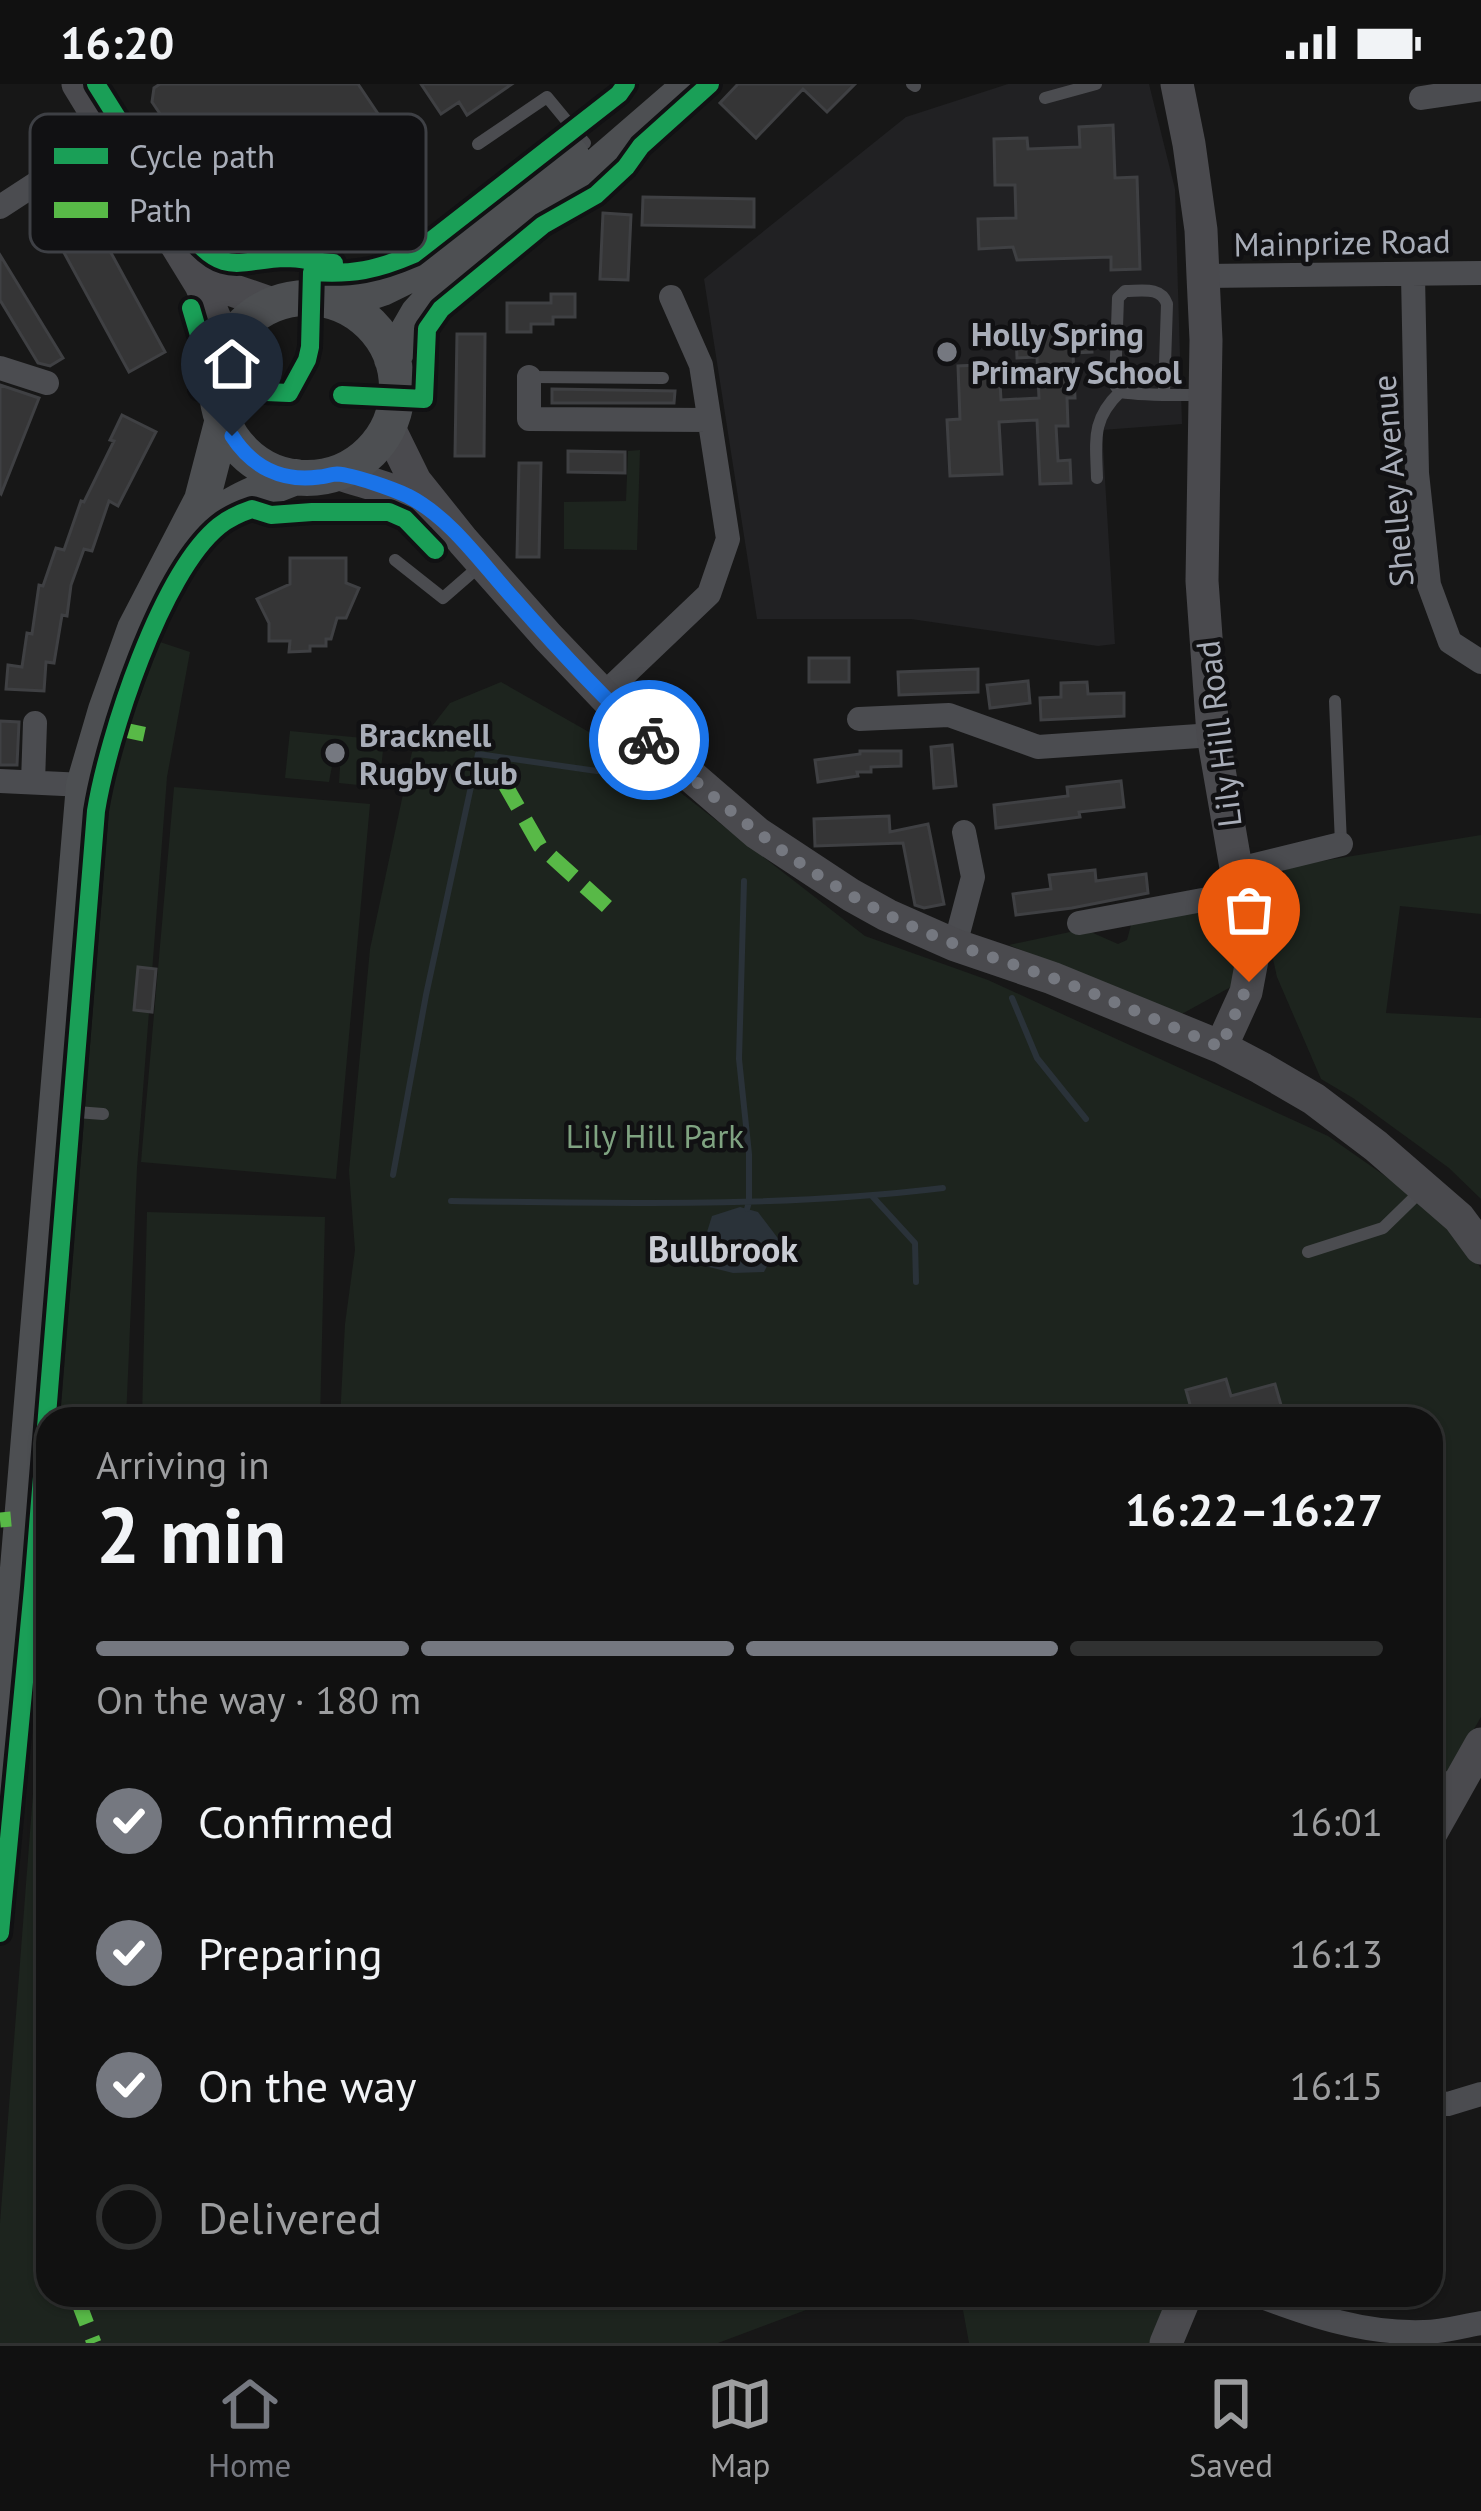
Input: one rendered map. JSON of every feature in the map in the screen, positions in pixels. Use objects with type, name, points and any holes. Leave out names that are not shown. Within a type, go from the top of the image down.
[{"type":"main road","points":[[338,303],[429,265],[655,84]]},
{"type":"main road","points":[[392,359],[418,314],[439,291],[692,84]]},
{"type":"main road","points":[[37,1407],[84,785],[135,629],[202,500],[223,419],[225,352],[251,317],[273,304],[302,297],[338,303],[370,323],[392,359],[395,405],[388,426],[363,458],[335,473],[317,478],[268,471],[249,458],[223,419]]},
{"type":"main road","points":[[176,553],[226,508],[296,477]]},
{"type":"main road","points":[[0,1782],[27,1562],[36,1422]]},
{"type":"street","points":[[78,84],[96,114]]},
{"type":"street","name":"Lily Hill Road","points":[[1177,84],[1201,230],[1202,581],[1213,735],[1252,960],[1246,992],[1221,1047]]},
{"type":"street","points":[[1421,98],[1481,89]]},
{"type":"street","points":[[0,207],[30,187]]},
{"type":"street","points":[[180,252],[209,302],[225,352]]},
{"type":"street","points":[[184,259],[220,286],[273,304]]},
{"type":"street","name":"Mainprize Road","points":[[1203,276],[1481,273]]},
{"type":"street","name":"Shelley Avenue","points":[[1413,275],[1417,473],[1429,585],[1450,642],[1481,662]]},
{"type":"street","points":[[602,695],[709,594],[728,539],[700,365],[671,297]]},
{"type":"street","points":[[0,368],[47,383]]},
{"type":"street","points":[[529,377],[529,419],[709,420]]},
{"type":"street","points":[[388,426],[415,481],[602,695],[757,832],[851,896],[955,945],[1052,978],[1221,1047],[1314,1099],[1459,1218],[1481,1248]]},
{"type":"street","points":[[335,473],[408,496],[455,531]]},
{"type":"street","points":[[859,718],[949,715],[1038,747],[1213,735]]},
{"type":"street","points":[[33,782],[35,723]]},
{"type":"street","points":[[0,781],[84,785]]},
{"type":"street","points":[[955,945],[973,877],[964,832]]},
{"type":"street","points":[[1079,923],[1238,881],[1341,844]]},
{"type":"street","points":[[1444,1777],[1481,1744]]},
{"type":"street","points":[[1443,2103],[1481,2094]]},
{"type":"street","points":[[1166,2343],[1181,2307]]},
{"type":"street","points":[[1288,2307],[1372,2331],[1430,2338],[1481,2323]]},
{"type":"lane","points":[[1045,98],[1096,84]]},
{"type":"lane","points":[[478,144],[547,97],[585,143]]},
{"type":"lane","points":[[1120,392],[1115,385],[1118,298],[1124,291],[1157,291],[1167,304],[1164,394]]},
{"type":"lane","points":[[529,377],[663,378]]},
{"type":"lane","points":[[1120,392],[1204,395]]},
{"type":"lane","points":[[1096,478],[1099,418],[1120,392]]},
{"type":"lane","points":[[395,560],[442,598],[483,564]]},
{"type":"lane","points":[[1335,701],[1341,844]]},
{"type":"lane","points":[[56,1110],[103,1114]]},
{"type":"lane","points":[[1308,1252],[1383,1228],[1424,1188]]},
{"type":"shaded area","name":"Holly Spring Primary School","points":[[1008,84],[1149,84],[1175,189],[1182,424],[1102,430],[1115,644],[1098,646],[911,619],[757,619],[704,279],[906,117]]},
{"type":"shaded area","points":[[740,1207],[758,1212],[780,1241],[764,1272],[733,1273],[705,1266],[703,1245],[712,1216]]},
{"type":"green space","points":[[640,450],[637,550],[564,549],[564,502],[626,501],[628,451]]},
{"type":"green space","points":[[160,642],[190,652],[167,777],[137,1168],[127,1407],[61,1407],[112,771]]},
{"type":"green space","name":"Lily Hill Park","points":[[501,682],[640,761],[865,936],[988,980],[1328,1136],[1458,1227],[1481,1269],[1481,1717],[1443,1782],[1443,1407],[341,1407],[355,1250],[349,1171],[370,949],[412,752],[450,703]]},
{"type":"green space","name":"Bracknell Rugby Club","points":[[290,731],[384,740],[381,770],[370,770],[368,786],[339,783],[340,767],[332,766],[329,782],[285,778]]},
{"type":"green space","points":[[174,787],[370,804],[336,1179],[141,1162]]},
{"type":"green space","points":[[1481,835],[1481,914],[1400,906],[1386,1013],[1481,1018],[1481,1199],[1449,1168],[1321,1079],[1277,977],[1262,910],[1277,903],[1285,867]]},
{"type":"green space","points":[[1220,906],[1242,946],[1247,978],[1180,1015],[1009,945],[1084,929],[1118,944],[1127,940],[1131,925]]},
{"type":"green space","points":[[147,1212],[325,1217],[320,1407],[142,1407]]},
{"type":"green space","points":[[36,1754],[36,2307],[814,2307],[718,2343],[0,2343],[0,2223]]},
{"type":"green space","points":[[962,2307],[1168,2307],[1152,2343],[969,2343]]},
{"type":"building","points":[[160,84],[358,84],[378,114],[160,114],[152,102],[154,88]]},
{"type":"building","points":[[421,84],[512,84],[467,115],[459,102],[441,114]]},
{"type":"building","points":[[738,84],[855,84],[827,112],[803,89],[756,138],[720,103]]},
{"type":"building","points":[[1113,125],[1115,178],[1137,177],[1140,269],[1111,270],[1111,257],[1017,260],[1013,247],[979,249],[978,219],[1016,218],[1015,185],[995,185],[994,139],[1027,138],[1028,149],[1080,147],[1079,127]]},
{"type":"building","points":[[643,197],[754,199],[754,227],[642,225]]},
{"type":"building","points":[[603,213],[631,215],[628,280],[600,279]]},
{"type":"building","points":[[64,252],[111,252],[165,352],[129,372]]},
{"type":"building","points":[[0,255],[63,358],[50,366],[38,363],[0,300]]},
{"type":"building","points":[[551,294],[575,294],[575,317],[531,324],[531,332],[507,332],[507,303],[551,303]]},
{"type":"building","points":[[1091,327],[1092,352],[1073,353],[1075,398],[1067,398],[1068,426],[1056,426],[1058,461],[1070,460],[1071,483],[1040,484],[1037,420],[999,422],[1002,474],[950,476],[947,420],[960,419],[958,366],[999,364],[1001,400],[1039,398],[1037,357],[1017,358],[1016,331]]},
{"type":"building","points":[[457,334],[485,334],[484,456],[455,456]]},
{"type":"building","points":[[0,385],[39,398],[1,494],[0,493]]},
{"type":"building","points":[[552,389],[675,391],[674,403],[552,403]]},
{"type":"building","points":[[122,415],[156,432],[118,506],[109,501],[92,551],[84,549],[71,585],[67,616],[62,615],[54,663],[46,662],[44,691],[6,689],[8,665],[22,667],[39,585],[43,586],[56,548],[64,550],[81,501],[114,441],[110,440]]},
{"type":"building","points":[[568,451],[625,452],[625,473],[568,472]]},
{"type":"building","points":[[519,463],[541,463],[539,557],[517,557]]},
{"type":"building","points":[[290,558],[346,558],[346,583],[359,588],[346,618],[337,618],[326,646],[310,646],[310,651],[289,652],[290,641],[269,641],[269,623],[257,599],[290,584]]},
{"type":"building","points":[[809,658],[849,658],[849,682],[809,682]]},
{"type":"building","points":[[978,669],[978,692],[899,695],[898,672]]},
{"type":"building","points":[[1028,681],[1030,703],[990,708],[987,685]]},
{"type":"building","points":[[1087,682],[1088,694],[1124,693],[1124,716],[1041,720],[1040,698],[1061,697],[1061,683]]},
{"type":"building","points":[[0,721],[19,722],[17,765],[0,765]]},
{"type":"building","points":[[952,745],[956,786],[934,788],[931,747]]},
{"type":"building","points":[[860,751],[901,751],[901,766],[871,767],[871,772],[857,772],[858,776],[818,782],[815,760]]},
{"type":"building","points":[[1121,781],[1124,807],[996,828],[994,805],[1068,796],[1067,787]]},
{"type":"building","points":[[889,816],[890,832],[928,824],[944,904],[915,905],[903,843],[815,846],[814,819]]},
{"type":"building","points":[[1095,870],[1096,881],[1146,874],[1148,893],[1016,915],[1013,894],[1051,889],[1049,875]]},
{"type":"building","points":[[138,967],[156,969],[152,1012],[134,1010]]},
{"type":"building","points":[[1226,1379],[1231,1396],[1275,1384],[1282,1407],[1191,1407],[1186,1390]]},
{"type":"waterway","points":[[393,1175],[478,754],[597,771]]},
{"type":"waterway","points":[[744,881],[739,1059],[749,1154],[747,1209]]},
{"type":"waterway","points":[[1012,998],[1037,1058],[1086,1119]]},
{"type":"waterway","points":[[451,1201],[758,1201],[943,1188]]},
{"type":"waterway","points":[[872,1196],[915,1243],[916,1282]]},
{"type":"marked path","points":[[115,728],[148,735]]},
{"type":"marked path","points":[[503,781],[540,846],[613,912]]},
{"type":"marked path","points":[[0,1520],[11,1519]]},
{"type":"marked path","points":[[80,2307],[94,2343]]},
{"type":"cycle path","points":[[96,84],[115,114]]},
{"type":"cycle path","points":[[426,245],[626,84]]},
{"type":"cycle path","points":[[342,395],[424,399],[427,329],[441,309],[543,225],[596,195],[641,146],[710,84]]},
{"type":"cycle path","points":[[208,252],[234,263],[286,258],[334,263]]},
{"type":"cycle path","points":[[289,393],[310,347],[312,272],[364,270],[417,252]]},
{"type":"cycle path","points":[[191,308],[201,342],[200,389],[289,393]]},
{"type":"cycle path","points":[[48,1407],[96,811],[125,701],[158,617],[198,549],[219,526],[252,509],[271,515],[389,512],[405,519],[435,550]]},
{"type":"cycle path","points":[[0,1933],[36,1551]]},
{"type":"way so far","points":[[649,740],[709,794],[789,855],[851,896],[955,945],[1052,978],[1221,1047],[1249,982]]},
{"type":"place","name":"Holly Spring Primary School","points":[[947,352]]},
{"type":"place","name":"Bracknell Rugby Club","points":[[335,753]]},
{"type":"district","name":"Bullbrook","points":[[723,1248]]},
{"type":"route","points":[[232,436],[249,458],[268,471],[317,478],[335,473],[388,488],[424,506],[455,531],[548,637],[649,740]]}]
